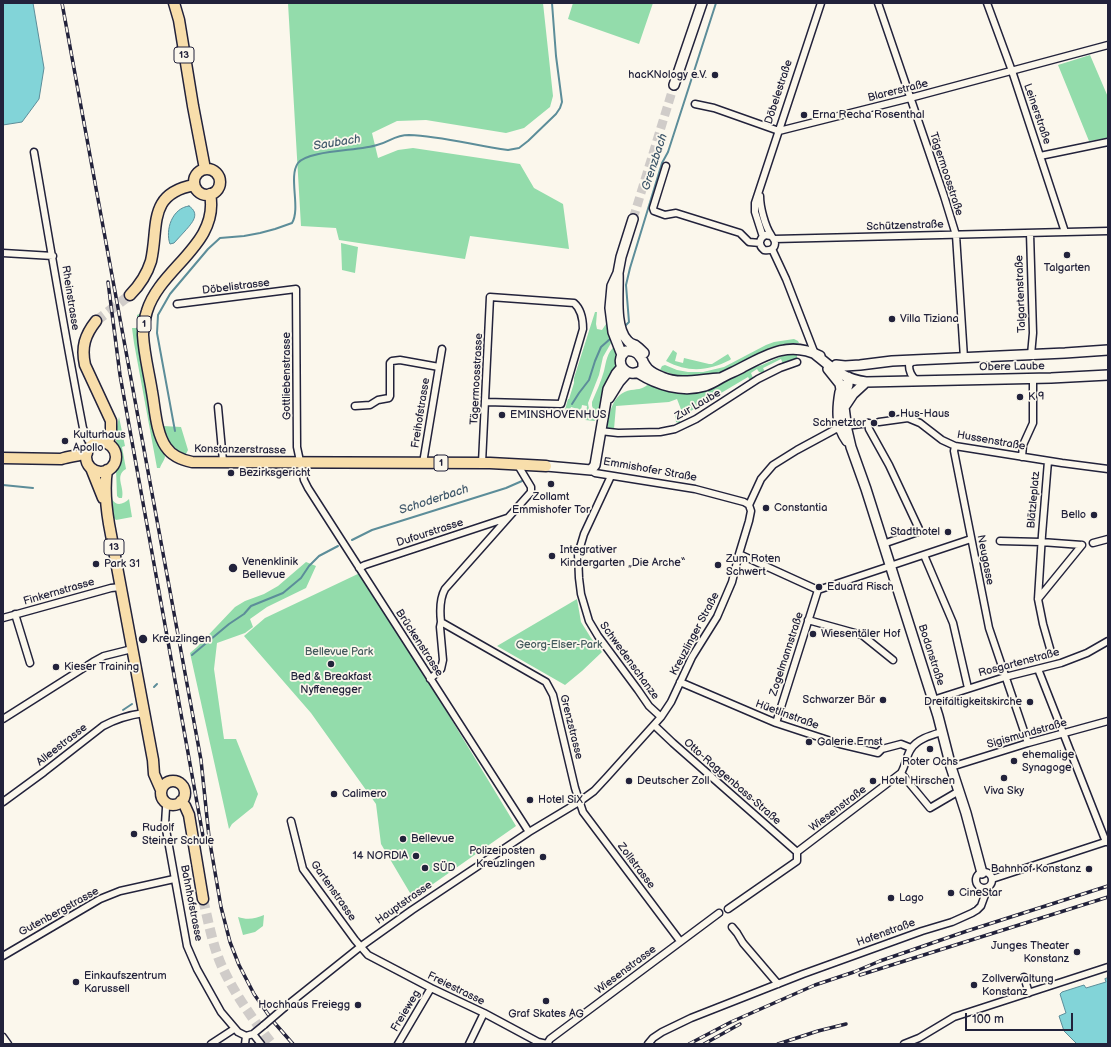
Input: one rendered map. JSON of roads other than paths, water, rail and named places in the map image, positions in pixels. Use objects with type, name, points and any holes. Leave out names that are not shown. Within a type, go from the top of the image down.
[{"type":"main road","name":"13","points":[[174,3],[205,169]]},
{"type":"main road","points":[[674,85],[702,3]]},
{"type":"main road","points":[[205,169],[209,169],[216,173],[220,181],[217,190],[214,193],[202,194],[194,185],[194,181],[198,173],[205,169]]},
{"type":"main road","points":[[130,295],[144,278],[148,268],[152,251],[155,221],[163,203],[176,191],[194,185]]},
{"type":"main road","name":"Konstanzerstrasse","points":[[210,194],[210,214],[206,229],[197,243],[154,294],[146,311],[143,333],[145,354],[158,424],[166,446],[173,454],[187,461],[482,462],[546,466]]},
{"type":"main road","points":[[622,355],[613,332],[610,308],[612,286],[618,273],[633,219]]},
{"type":"main road","points":[[618,273],[618,306],[622,333],[639,355],[645,358],[648,369],[662,378],[681,382],[722,378]]},
{"type":"main road","points":[[96,322],[89,330],[83,348],[83,356],[85,365],[110,421],[111,430],[108,443]]},
{"type":"main road","points":[[592,470],[595,465],[609,385],[616,374],[625,370],[638,373],[662,385],[676,388],[704,387],[753,362],[781,350],[794,348],[802,349],[836,365],[848,377],[848,385],[844,397],[843,427]]},
{"type":"main road","points":[[625,370],[620,362],[622,355],[626,351],[636,350]]},
{"type":"main road","name":"Obere Laube","points":[[860,365],[878,362],[1108,350]]},
{"type":"main road","points":[[815,354],[838,373],[848,377]]},
{"type":"main road","points":[[815,354],[840,384],[840,390]]},
{"type":"main road","points":[[638,373],[643,369],[645,358]]},
{"type":"main road","points":[[836,365],[860,365]]},
{"type":"main road","name":"Bodanstraße","points":[[860,365],[848,377],[840,390],[837,413],[866,490],[933,700],[982,873]]},
{"type":"main road","name":"Obere Laube","points":[[848,377],[866,382],[1108,375]]},
{"type":"main road","points":[[844,407],[853,394],[866,382]]},
{"type":"main road","points":[[3,458],[61,459],[81,455],[99,442],[108,443],[114,449],[116,457],[114,466],[101,472],[90,466],[67,462],[61,459]]},
{"type":"main road","points":[[90,449],[87,459],[90,466]]},
{"type":"main road","name":"13","points":[[90,466],[107,508]]},
{"type":"main road","name":"Emmishofer Straße","points":[[546,466],[592,470]]},
{"type":"main road","name":"13","points":[[107,470],[107,508],[132,649],[141,713],[154,774],[161,790]]},
{"type":"main road","points":[[152,760],[160,771],[167,777],[183,786],[185,794],[181,801],[175,804],[167,803],[162,798],[161,790],[165,784],[172,781]]},
{"type":"main road","points":[[181,801],[185,806],[188,815],[203,899]]},
{"type":"street","name":"Döbelestraße","points":[[763,237],[755,212],[756,203],[820,3]]},
{"type":"street","name":"Tägermoosstraße","points":[[878,3],[956,235],[964,358]]},
{"type":"street","name":"Leinerstraße","points":[[986,3],[1012,71],[1066,232]]},
{"type":"street","name":"Blarerstraße","points":[[779,131],[910,98],[1108,45]]},
{"type":"street","points":[[695,104],[714,108],[779,131]]},
{"type":"street","points":[[1040,156],[1108,142]]},
{"type":"street","name":"Rheinstrasse","points":[[34,152],[53,256],[67,345],[83,428],[90,449]]},
{"type":"street","points":[[666,166],[653,208],[654,211],[665,215],[676,213],[740,233],[750,242],[760,243]]},
{"type":"street","name":"Döbelestraße","points":[[761,188],[760,203],[763,216],[773,237]]},
{"type":"street","name":"Schützenstraße","points":[[773,237],[956,235],[1108,231]]},
{"type":"street","name":"Talgartenstraße","points":[[1030,233],[1033,333],[1031,355]]},
{"type":"street","points":[[760,243],[763,237],[768,235],[773,237],[775,244],[772,249]]},
{"type":"street","points":[[760,243],[764,250],[772,249]]},
{"type":"street","points":[[772,249],[786,279],[815,354]]},
{"type":"street","points":[[3,253],[53,256]]},
{"type":"street","name":"Döbelistrasse","points":[[178,304],[296,289]]},
{"type":"street","name":"Gottliebenstrasse","points":[[296,289],[297,447],[300,462]]},
{"type":"street","name":"Tägermoosstrasse","points":[[482,462],[490,297],[574,303],[579,309],[583,322],[583,329],[561,404],[486,402]]},
{"type":"street","name":"Freihofstrasse","points":[[423,463],[442,349]]},
{"type":"street","name":"Freihofstrasse","points":[[354,406],[370,405],[378,400],[389,398],[390,363],[392,361],[400,360],[439,367]]},
{"type":"street","points":[[916,380],[909,372],[909,365],[912,362],[919,360]]},
{"type":"street","name":"Zur Laube","points":[[600,431],[618,433],[660,432],[675,430],[696,419],[758,379],[780,368],[797,362]]},
{"type":"street","points":[[1022,457],[1023,445],[1033,423],[1033,378]]},
{"type":"street","points":[[218,407],[223,461]]},
{"type":"street","name":"Hussenstraße","points":[[879,422],[908,418],[920,423],[942,440],[955,446],[1108,469]]},
{"type":"street","points":[[843,427],[868,423],[869,429],[889,465],[919,529],[918,532],[883,544]]},
{"type":"street","name":"Kreuzlinger Straße","points":[[607,777],[661,717],[671,702],[692,657],[718,617],[732,582],[751,511],[749,505],[761,479],[773,465],[782,458],[828,433],[843,427]]},
{"type":"street","name":"Neugasse","points":[[955,446],[954,451],[988,628],[1028,743]]},
{"type":"street","name":"Blätzleplatz","points":[[1048,461],[1038,599],[1051,652]]},
{"type":"street","name":"Brückenstrasse","points":[[300,462],[304,480],[308,488],[529,832]]},
{"type":"street","points":[[430,679],[441,669],[443,660],[440,617],[442,596],[445,589],[532,490],[518,464]]},
{"type":"street","name":"Emmishofer Straße","points":[[592,470],[595,473],[611,476],[695,489],[744,502],[749,505]]},
{"type":"street","name":"Schwedenschanze","points":[[611,476],[584,534],[578,554],[578,578],[581,594],[589,621],[598,636],[649,706],[661,717]]},
{"type":"street","name":"Dufourstrasse","points":[[359,568],[365,564],[507,518]]},
{"type":"street","points":[[739,554],[818,590],[971,539]]},
{"type":"street","points":[[1093,543],[1108,539]]},
{"type":"street","points":[[1000,541],[1082,545],[1038,599]]},
{"type":"street","points":[[924,555],[953,623],[968,688]]},
{"type":"street","name":"Finkernstrasse","points":[[3,618],[111,588],[121,587]]},
{"type":"street","name":"Zogelmannstraße","points":[[776,723],[818,590]]},
{"type":"street","points":[[15,614],[30,663]]},
{"type":"street","points":[[808,620],[862,635],[893,660]]},
{"type":"street","name":"Grenzstrasse","points":[[441,622],[546,682],[553,695],[579,802]]},
{"type":"street","name":"Rosgartenstraße","points":[[933,700],[968,688],[1038,669],[1087,653],[1108,641]]},
{"type":"street","points":[[3,719],[104,656],[132,649]]},
{"type":"street","points":[[992,879],[1107,842],[1038,669]]},
{"type":"street","name":"Hüetlinstraße","points":[[680,682],[776,723],[840,744],[878,753],[882,749],[901,744],[911,748]]},
{"type":"street","name":"Alleestrasse","points":[[3,802],[103,726],[125,716],[141,713]]},
{"type":"street","name":"Sigismundstraße","points":[[951,767],[1028,743],[1108,721]]},
{"type":"street","name":"Otto-Raggenbass-Straße","points":[[654,725],[797,852]]},
{"type":"street","points":[[942,732],[920,741],[911,748],[905,767],[901,773],[930,808],[959,792]]},
{"type":"street","name":"Wiesenstraße","points":[[728,909],[796,860],[797,852],[901,773]]},
{"type":"street","name":"Hauptstrasse","points":[[246,1036],[253,1034],[360,946],[422,902],[529,832],[579,802],[594,791],[607,777]]},
{"type":"street","name":"Zollstrasse","points":[[579,802],[583,812],[680,941]]},
{"type":"street","name":"Bahnhofstrasse","points":[[167,803],[165,824],[187,946],[196,969],[221,1012],[234,1029],[246,1036]]},
{"type":"street","name":"Gartenstrasse","points":[[291,820],[303,869],[360,946]]},
{"type":"street","points":[[982,873],[987,873],[992,879],[992,884],[986,888],[978,886],[976,881],[978,876],[982,873]]},
{"type":"street","name":"Gutenbergstrasse","points":[[3,956],[100,899],[120,891],[174,879]]},
{"type":"street","name":"Hafenstraße","points":[[648,1044],[662,1032],[691,1018],[810,971],[922,931],[952,922],[972,913],[981,906],[986,888]]},
{"type":"street","name":"Wiesenstrasse","points":[[547,1044],[550,1039],[719,913]]},
{"type":"street","points":[[732,927],[743,943],[778,984]]},
{"type":"street","name":"Freiestrasse","points":[[360,946],[368,955],[431,988],[484,1013],[538,1042],[547,1044]]},
{"type":"street","points":[[904,1044],[919,1038],[954,1017],[1108,967]]},
{"type":"street","points":[[1024,977],[1029,993]]},
{"type":"street","name":"Freieweg","points":[[398,1044],[431,988]]},
{"type":"street","points":[[469,1044],[484,1013]]},
{"type":"street","points":[[212,1044],[234,1029]]},
{"type":"street","points":[[253,1034],[261,1044]]},
{"type":"street","points":[[245,1044],[246,1036]]},
{"type":"street","points":[[3,1037],[8,1044]]},
{"type":"water","points":[[3,3],[33,3],[44,68],[39,99],[22,122],[3,125]]},
{"type":"water","points":[[189,206],[193,209],[195,215],[194,218],[190,225],[175,242],[170,244],[168,232],[171,220],[178,211]]},
{"type":"water","points":[[1108,978],[1108,1044],[1077,1044],[1064,1031],[1059,1016],[1066,1013],[1060,994],[1084,985],[1086,988],[1106,982],[1105,979]]},
{"type":"waterway","name":"Saubach","points":[[175,431],[157,333],[158,315],[170,294],[208,249],[220,238],[260,233],[292,223],[295,209],[295,169],[298,163],[312,156],[323,153],[369,147],[404,135],[434,137],[508,150],[519,148],[556,114],[562,102],[556,56],[552,3]]},
{"type":"waterway","name":"Grenzbach","points":[[624,327],[629,322],[626,285],[630,268],[662,163],[668,152],[716,3]]},
{"type":"waterway","name":"Grenzbach","points":[[572,404],[589,380],[601,347],[610,339]]},
{"type":"waterway","name":"Schoderbach","points":[[352,540],[372,530],[506,488],[522,481]]},
{"type":"waterway","name":"Saubach","points":[[3,485],[33,488]]},
{"type":"waterway","name":"Schoderbach","points":[[192,655],[229,624],[244,614],[251,606],[283,593],[301,578],[309,566],[319,556],[338,546]]},
{"type":"waterway","name":"Schoderbach","points":[[154,687],[157,684]]},
{"type":"waterway","name":"Schoderbach","points":[[123,710],[132,704]]},
{"type":"tunnel","points":[[633,219],[674,85]]},
{"type":"tunnel","points":[[96,321],[130,295]]},
{"type":"tunnel","points":[[1051,652],[1055,661]]},
{"type":"tunnel","points":[[203,899],[210,931],[225,973],[243,1004],[272,1044]]},
{"type":"railway","points":[[62,3],[201,760],[209,837],[221,907],[230,942],[239,965],[254,994],[272,1020],[293,1044]]},
{"type":"railway","points":[[108,282],[120,375],[203,836]]},
{"type":"railway","points":[[689,1044],[731,1022],[815,985],[967,931],[1108,886]]},
{"type":"railway","points":[[860,975],[1108,897]]},
{"type":"railway","points":[[704,1044],[740,1024]]},
{"type":"railway","points":[[778,1044],[846,1024]]},
{"type":"place","name":"hacKNology e.V.","points":[[715,75]]},
{"type":"place","name":"Erna Recha Rosenthal","points":[[804,115]]},
{"type":"place","name":"Talgarten","points":[[1067,255]]},
{"type":"place","name":"Villa Tiziana","points":[[892,319]]},
{"type":"place","name":"K 9","points":[[1020,397]]},
{"type":"place","name":"Hus-Haus","points":[[892,414]]},
{"type":"place","name":"EMINSHOVENHUS","points":[[502,415]]},
{"type":"place","name":"Schnetztor","points":[[874,423]]},
{"type":"place","name":"Kulturhaus Apollo","points":[[65,441]]},
{"type":"place","name":"Bezirksgericht","points":[[231,473]]},
{"type":"place","name":"Zollamt Emmishofer Tor","points":[[551,484]]},
{"type":"place","name":"Constantia","points":[[766,508]]},
{"type":"place","name":"Bello","points":[[1094,515]]},
{"type":"place","name":"Stadthotel","points":[[948,532]]},
{"type":"place","name":"Integrativer Kindergarten „Die Arche“","points":[[552,556]]},
{"type":"place","name":"Park 31","points":[[96,564]]},
{"type":"place","name":"Zum Roten Schwert","points":[[718,565]]},
{"type":"place","name":"Venenklinik Bellevue","points":[[233,568]]},
{"type":"place","name":"Eduard Risch","points":[[819,587]]},
{"type":"place","name":"Wiesentäler Hof","points":[[813,634]]},
{"type":"place","name":"Kreuzlingen","points":[[143,639]]},
{"type":"place","name":"Bed & Breakfast Nyffenegger","points":[[331,664]]},
{"type":"place","name":"Kieser Training","points":[[56,667]]},
{"type":"place","name":"Schwarzer Bär","points":[[883,700]]},
{"type":"place","name":"Dreifaltigkeitskirche","points":[[1030,702]]},
{"type":"place","name":"Galerie Ernst","points":[[809,742]]},
{"type":"place","name":"Roter Ochs","points":[[930,749]]},
{"type":"place","name":"ehemalige Synagoge","points":[[1014,761]]},
{"type":"place","name":"Viva Sky","points":[[1004,778]]},
{"type":"place","name":"Deutscher Zoll","points":[[629,781]]},
{"type":"place","name":"Hotel Hirschen","points":[[873,781]]},
{"type":"place","name":"Calimero","points":[[334,794]]},
{"type":"place","name":"Hotel SiX","points":[[530,800]]},
{"type":"place","name":"Rudolf Steiner Schule","points":[[134,834]]},
{"type":"place","name":"Bellevue","points":[[403,839]]},
{"type":"place","name":"14 NORD|A","points":[[416,856]]},
{"type":"place","name":"Polizeiposten Kreuzlingen","points":[[543,857]]},
{"type":"place","name":"SÜD","points":[[425,868]]},
{"type":"place","name":"Bahnhof Konstanz","points":[[1089,869]]},
{"type":"place","name":"CineStar","points":[[951,893]]},
{"type":"place","name":"Lago","points":[[891,898]]},
{"type":"place","name":"Junges Theater Konstanz","points":[[1077,952]]},
{"type":"place","name":"Einkaufszentrum Karussell","points":[[76,982]]},
{"type":"place","name":"Zollverwaltung Konstanz","points":[[974,985]]},
{"type":"place","name":"Graf Skates AG","points":[[546,1001]]},
{"type":"place","name":"Hochhaus Freiegg","points":[[358,1005]]},
{"type":"park label","name":"Georg-Elser-Park","points":[[559,645]]},
{"type":"park label","name":"Bellevue Park","points":[[339,652]]}]
